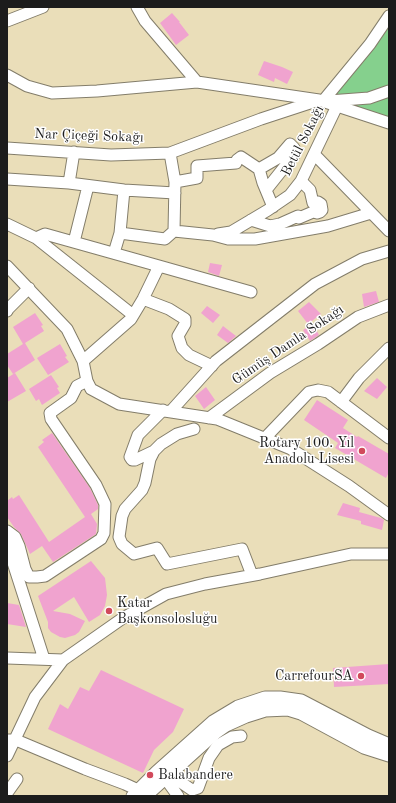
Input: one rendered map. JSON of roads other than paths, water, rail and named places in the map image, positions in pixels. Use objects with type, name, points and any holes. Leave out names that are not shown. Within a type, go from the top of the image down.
[{"type":"main road","points":[[139,794],[213,722],[238,707],[265,698],[292,698],[301,701],[368,736],[389,745]]},
{"type":"main road","points":[[139,794],[169,775],[202,744],[226,725],[246,716],[265,710],[288,709],[305,714],[364,747],[389,755]]},
{"type":"street","points":[[7,21],[42,7]]},
{"type":"street","points":[[137,7],[145,21],[197,82]]},
{"type":"street","points":[[321,101],[370,44],[389,16]]},
{"type":"street","points":[[7,75],[27,86],[52,93],[97,91],[197,82],[321,101],[389,123]]},
{"type":"street","points":[[321,101],[369,98],[389,91]]},
{"type":"street","name":"Nar Çiçeği Sokağı","points":[[7,148],[111,155],[170,153],[261,119],[321,101]]},
{"type":"street","name":"Betül Sokağı","points":[[213,235],[231,232],[290,195],[302,181],[337,106]]},
{"type":"street","points":[[259,169],[278,158],[290,144],[294,148],[294,154],[266,190]]},
{"type":"street","points":[[69,183],[74,152]]},
{"type":"street","points":[[120,233],[165,239],[174,231],[176,182],[170,153]]},
{"type":"street","points":[[314,154],[389,231]]},
{"type":"street","points":[[176,182],[197,178],[197,166],[236,163],[241,157],[259,169],[273,207]]},
{"type":"street","points":[[7,179],[69,183],[124,190],[175,193]]},
{"type":"street","points":[[251,220],[270,226],[280,224],[298,216],[299,218],[313,212],[320,212],[322,208],[321,204],[318,202],[313,203],[310,190],[302,181]]},
{"type":"street","points":[[74,242],[88,186]]},
{"type":"street","points":[[114,253],[120,233],[124,190]]},
{"type":"street","points":[[174,231],[213,235],[228,239],[255,240],[328,226],[371,212]]},
{"type":"street","points":[[7,224],[36,238],[133,315]]},
{"type":"street","points":[[36,238],[45,234],[251,292]]},
{"type":"street","points":[[154,451],[135,460],[132,460],[130,457],[138,435],[167,411],[216,361],[315,284],[362,259],[389,251]]},
{"type":"street","points":[[7,266],[68,329],[83,361],[87,381],[91,389],[119,404],[217,419],[292,449],[387,510]]},
{"type":"street","points":[[83,361],[131,319],[143,299],[159,266]]},
{"type":"street","points":[[7,310],[29,288]]},
{"type":"street","points":[[143,299],[169,309],[185,319],[185,324],[178,336],[182,348],[189,356],[212,366]]},
{"type":"street","name":"Gümüş Damla Sokağı","points":[[209,418],[270,372],[318,344],[358,317],[389,305]]},
{"type":"street","points":[[341,402],[359,378],[389,348]]},
{"type":"street","points":[[7,531],[15,537],[29,577],[37,578],[45,576],[101,539],[104,533],[105,504],[96,485],[51,418],[50,413],[71,398],[77,386],[87,381]]},
{"type":"street","points":[[265,438],[309,392],[318,390],[323,390],[341,402],[389,438]]},
{"type":"street","points":[[194,429],[161,444],[154,451],[150,459],[142,490],[125,509],[122,516],[119,537],[122,544],[134,554],[157,548],[166,564],[242,549],[252,575]]},
{"type":"street","points":[[7,544],[44,659]]},
{"type":"street","points":[[7,756],[11,740],[35,697],[64,660],[123,618],[166,594],[205,584],[351,554],[389,554]]},
{"type":"street","points":[[7,658],[64,660]]},
{"type":"street","points":[[169,775],[192,790],[198,788],[209,758],[218,745],[232,737],[241,736]]},
{"type":"street","points":[[11,740],[125,784],[139,794]]},
{"type":"street","points":[[169,775],[178,796]]},
{"type":"street","points":[[7,793],[17,779]]},
{"type":"place","name":"Rotary 100. Yıl Anadolu Lisesi","points":[[362,451]]},
{"type":"place","name":"Katar Başkonsolosluğu","points":[[109,611]]},
{"type":"place","name":"CarrefourSA","points":[[361,676]]},
{"type":"place","name":"Balabandere","points":[[150,775]]}]
